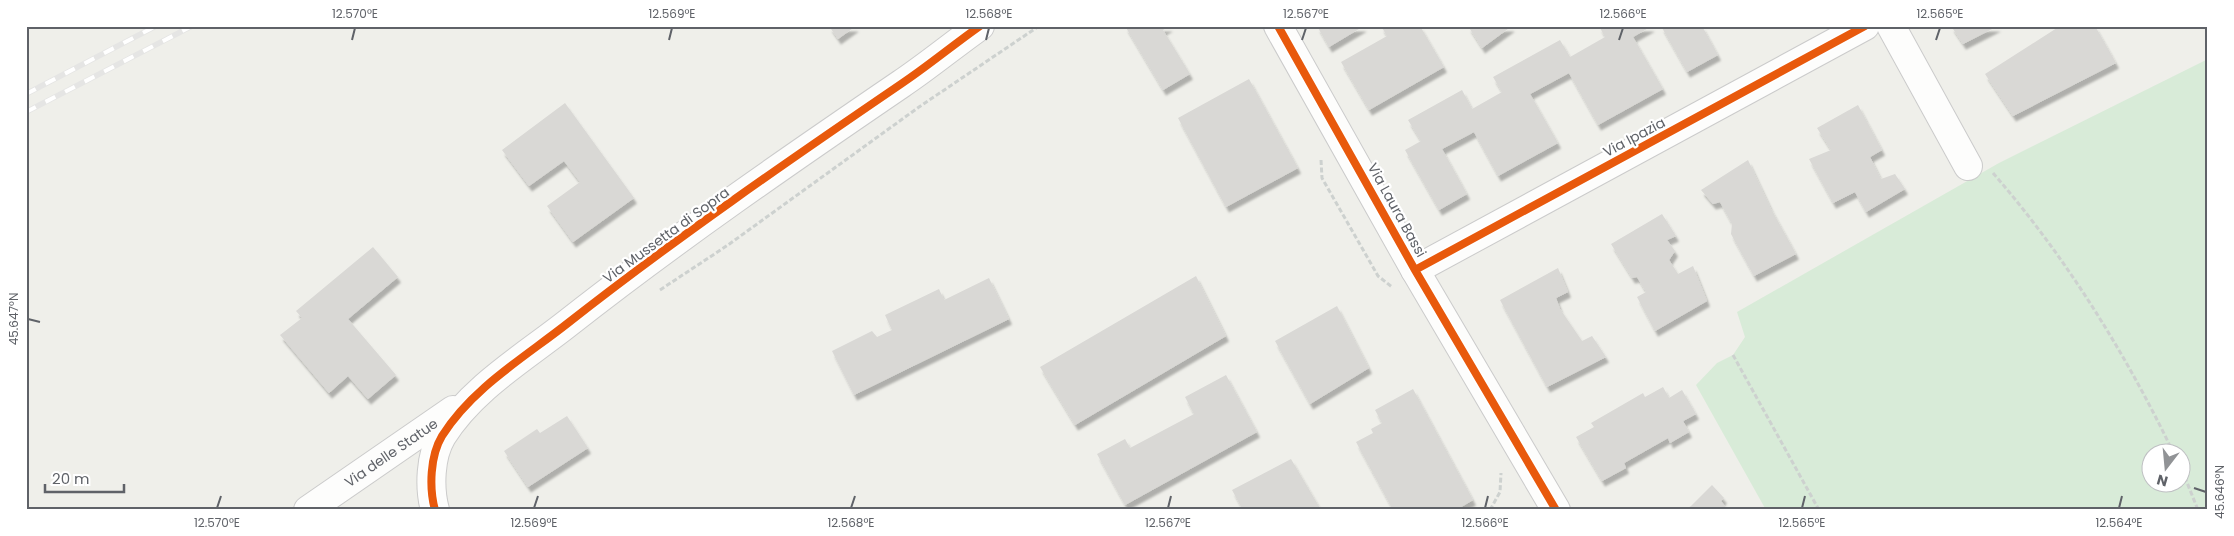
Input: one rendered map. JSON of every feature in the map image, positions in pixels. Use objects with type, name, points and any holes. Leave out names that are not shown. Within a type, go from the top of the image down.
[{"type":"street","name":"Via Mussetta di Sopra","points":[[435,510],[432,500],[434,456],[442,437],[475,396],[656,256],[980,26]]},
{"type":"street","name":"Via Laura Bassi","points":[[1278,26],[1415,270],[1556,510]]},
{"type":"street","name":"Via Ipazia","points":[[1415,270],[1865,26]]},
{"type":"street","points":[[1891,26],[1978,167]]},
{"type":"street","name":"Via delle Statue","points":[[308,510],[475,396]]},
{"type":"path","points":[[654,294],[736,239],[919,107],[1039,26]]},
{"type":"path","points":[[1978,167],[2022,206],[2074,280],[2146,395],[2169,444]]},
{"type":"path","points":[[1733,355],[1819,510]]},
{"type":"path","points":[[2192,494],[2198,510]]},
{"type":"green space","points":[[2208,59],[2208,510],[1766,510],[1696,385],[1717,363],[1733,355],[1745,337],[1737,312],[1999,163]]},
{"type":"building","points":[[829,26],[856,26],[838,39]]},
{"type":"building","points":[[1125,26],[1170,26],[1163,30],[1190,74],[1163,90]]},
{"type":"building","points":[[1317,26],[1364,26],[1329,47]]},
{"type":"building","points":[[1381,26],[1420,26],[1444,67],[1369,110],[1341,62],[1387,36]]},
{"type":"building","points":[[1468,26],[1512,26],[1482,48]]},
{"type":"building","points":[[1599,26],[1652,26],[1633,37],[1663,89],[1598,125],[1569,73],[1530,94],[1558,143],[1498,176],[1474,132],[1442,149],[1467,194],[1439,210],[1405,150],[1421,141],[1408,120],[1462,90],[1472,109],[1502,92],[1493,77],[1560,40],[1570,57],[1605,37]]},
{"type":"building","points":[[1661,26],[1702,26],[1718,55],[1687,72]]},
{"type":"building","points":[[1951,26],[1998,26],[1963,44]]},
{"type":"building","points":[[2060,26],[2095,26],[2116,63],[2013,116],[1985,74]]},
{"type":"building","points":[[1249,79],[1298,168],[1226,207],[1178,118]]},
{"type":"building","points":[[565,103],[634,198],[573,242],[547,206],[580,182],[564,161],[529,186],[502,150]]},
{"type":"building","points":[[1858,105],[1882,150],[1870,157],[1881,179],[1895,174],[1905,189],[1866,212],[1855,192],[1833,203],[1809,159],[1831,150],[1817,128]]},
{"type":"building","points":[[1748,160],[1771,209],[1796,254],[1754,276],[1731,234],[1732,224],[1720,202],[1713,204],[1701,190]]},
{"type":"building","points":[[1662,214],[1676,236],[1667,240],[1675,251],[1669,260],[1678,274],[1693,266],[1707,301],[1655,331],[1637,297],[1646,292],[1637,277],[1632,278],[1611,244]]},
{"type":"building","points":[[373,247],[398,277],[348,319],[396,375],[368,399],[348,376],[329,393],[280,335],[302,318],[296,311]]},
{"type":"building","points":[[1558,268],[1568,292],[1556,298],[1560,309],[1582,341],[1592,336],[1606,357],[1547,387],[1500,300]]},
{"type":"building","points":[[1196,276],[1226,336],[1075,425],[1040,367]]},
{"type":"building","points":[[989,278],[1009,319],[854,395],[832,351],[872,331],[877,337],[892,330],[885,315],[939,289],[944,300]]},
{"type":"building","points":[[1337,306],[1369,368],[1310,404],[1275,341]]},
{"type":"building","points":[[1226,375],[1257,432],[1125,505],[1097,454],[1125,439],[1130,448],[1194,414],[1185,397]]},
{"type":"building","points":[[1663,387],[1669,398],[1682,390],[1696,414],[1683,421],[1689,432],[1670,443],[1668,438],[1624,463],[1626,468],[1602,481],[1576,437],[1594,427],[1591,423],[1643,393],[1645,397]]},
{"type":"building","points":[[1413,389],[1473,500],[1456,510],[1393,510],[1356,442],[1373,433],[1371,429],[1382,423],[1375,410]]},
{"type":"building","points":[[567,416],[588,448],[528,487],[504,451],[537,429],[540,433]]},
{"type":"building","points":[[1291,459],[1321,510],[1243,510],[1232,490]]},
{"type":"building","points":[[1712,485],[1724,498],[1721,501],[1728,510],[1684,510],[1691,506]]},
{"type":"railway","points":[[26,94],[156,26]]},
{"type":"railway","points":[[26,112],[192,26]]},
{"type":"cycle path","points":[[435,510],[431,482],[433,462],[438,444],[454,419],[484,388],[649,261],[774,171],[911,77],[980,26]]},
{"type":"cycle path","points":[[1278,26],[1415,270],[1556,510]]},
{"type":"cycle path","points":[[1415,270],[1865,26]]}]
